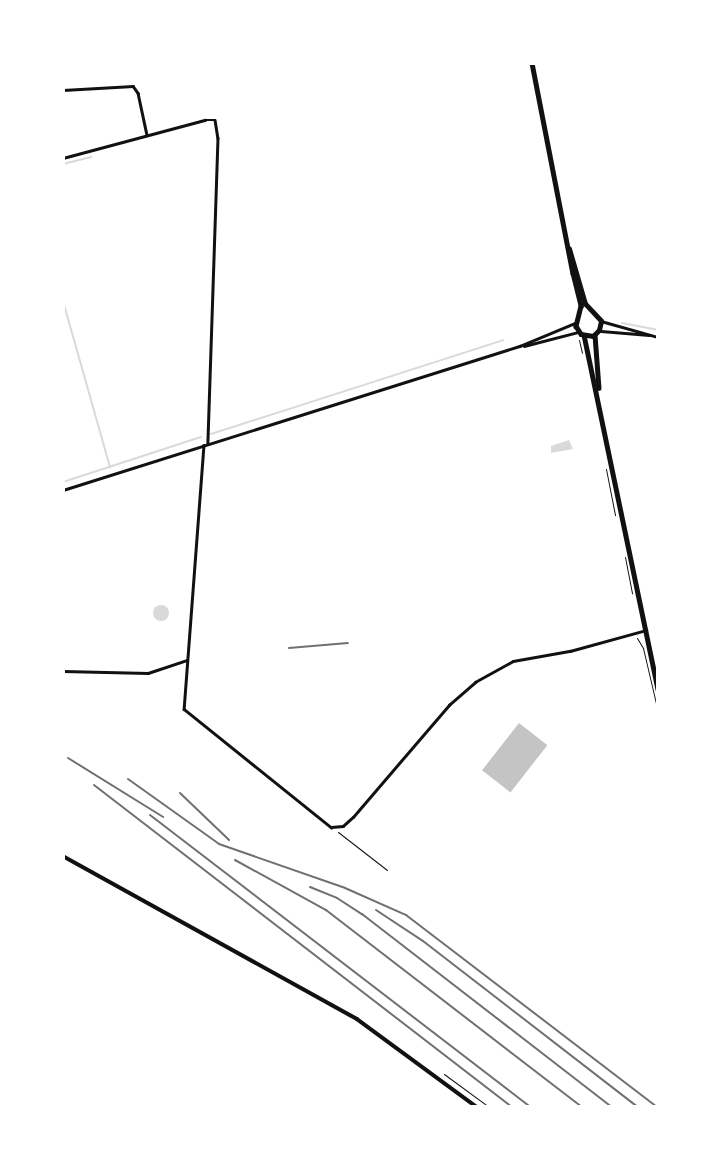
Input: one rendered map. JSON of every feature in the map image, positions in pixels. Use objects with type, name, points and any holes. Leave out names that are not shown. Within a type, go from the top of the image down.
[{"type":"main road","points":[[532,63],[569,249],[580,314],[576,322],[600,400],[658,689]]},
{"type":"main road","points":[[569,249],[586,304],[601,321],[596,333],[600,400]]},
{"type":"main road","points":[[580,314],[591,311]]},
{"type":"main road","points":[[580,334],[596,333]]},
{"type":"main road","points":[[63,856],[357,1019],[407,1052],[477,1107]]},
{"type":"street","points":[[63,90],[133,86],[138,93],[147,135]]},
{"type":"street","points":[[63,158],[215,120],[218,147],[206,444],[184,709],[331,827],[348,822],[449,705],[475,682],[513,661],[570,651],[646,630]]},
{"type":"street","points":[[601,321],[658,337]]},
{"type":"street","points":[[63,490],[520,346],[576,322]]},
{"type":"street","points":[[596,333],[649,335]]},
{"type":"street","points":[[520,346],[580,334]]},
{"type":"street","points":[[63,671],[148,673],[187,660]]},
{"type":"path","points":[[580,334],[585,355]]},
{"type":"path","points":[[331,827],[387,870]]},
{"type":"path","points":[[445,1073],[489,1107]]},
{"type":"shaded area","points":[[569,440],[573,449],[551,453],[551,446]]},
{"type":"shaded area","points":[[161,605],[169,613],[161,621],[153,613]]},
{"type":"building","points":[[519,723],[547,745],[510,792],[482,770]]},
{"type":"waterway","points":[[63,164],[91,157]]},
{"type":"waterway","points":[[63,301],[110,467]]},
{"type":"waterway","points":[[622,323],[658,330]]},
{"type":"waterway","points":[[211,434],[503,340]]},
{"type":"waterway","points":[[63,482],[201,437]]},
{"type":"railway","points":[[289,648],[348,643]]},
{"type":"railway","points":[[68,758],[163,817]]},
{"type":"railway","points":[[128,779],[219,844],[345,888],[406,915],[657,1107]]},
{"type":"railway","points":[[94,785],[512,1107]]},
{"type":"railway","points":[[180,793],[229,840]]},
{"type":"railway","points":[[150,815],[531,1107]]},
{"type":"railway","points":[[235,860],[326,910],[582,1107]]},
{"type":"railway","points":[[310,887],[337,898],[362,914],[612,1107]]},
{"type":"railway","points":[[376,910],[423,941],[638,1107]]}]
